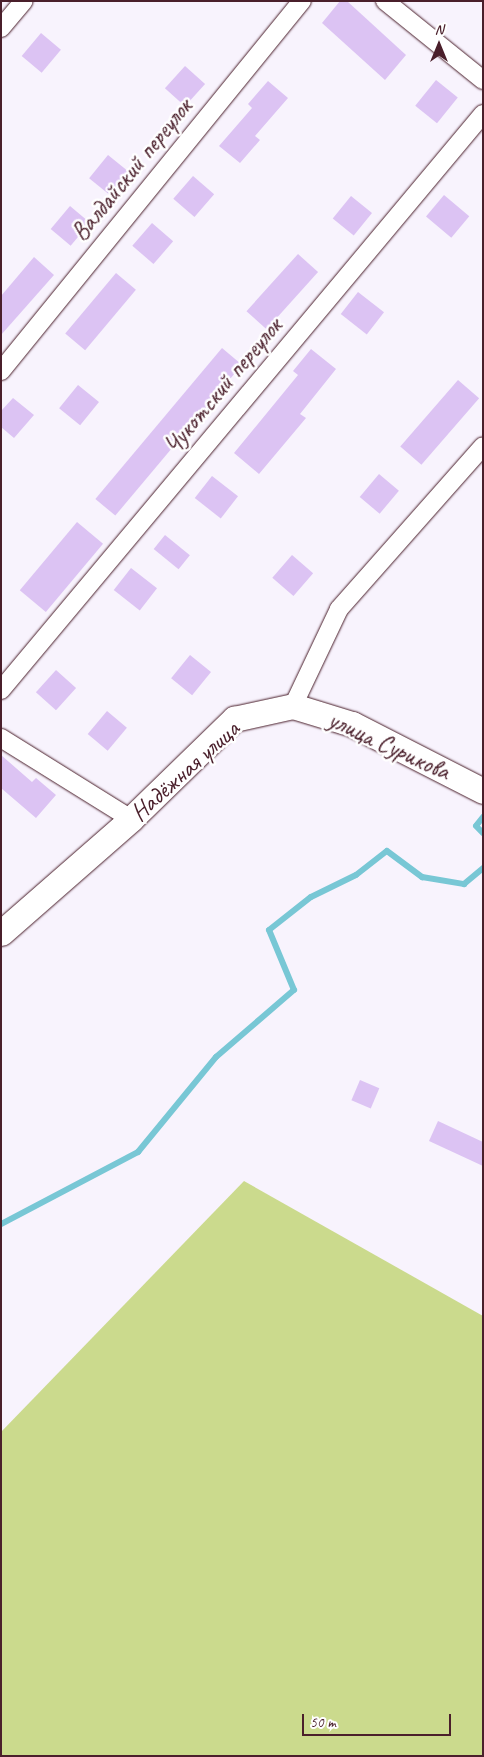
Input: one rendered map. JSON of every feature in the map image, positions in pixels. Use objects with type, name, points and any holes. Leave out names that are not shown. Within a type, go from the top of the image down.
[{"type":"main road","name":"улица Сурикова","points":[[293,706],[352,724],[478,789]]},
{"type":"main road","name":"Надёжная улица","points":[[1,933],[131,818],[234,719],[293,706]]},
{"type":"street","points":[[1,28],[24,1]]},
{"type":"street","name":"Валдайский переулок","points":[[1,371],[302,1]]},
{"type":"street","points":[[385,1],[483,80]]},
{"type":"street","name":"Чукотский переулок","points":[[1,690],[483,114]]},
{"type":"street","points":[[293,706],[339,609],[483,446]]},
{"type":"street","points":[[1,738],[131,818]]},
{"type":"green space","points":[[244,1181],[483,1316],[483,1756],[1,1756],[1,1432]]},
{"type":"building","points":[[340,1],[347,1],[406,55],[385,80],[322,23]]},
{"type":"building","points":[[41,33],[61,50],[42,73],[22,56]]},
{"type":"building","points":[[185,66],[205,84],[185,106],[165,88]]},
{"type":"building","points":[[436,80],[458,98],[437,123],[415,106]]},
{"type":"building","points":[[268,81],[288,98],[255,136],[260,140],[240,163],[219,146],[252,108],[248,104]]},
{"type":"building","points":[[108,155],[129,172],[110,195],[89,178]]},
{"type":"building","points":[[193,176],[214,194],[194,217],[173,199]]},
{"type":"building","points":[[444,195],[469,216],[451,238],[426,216]]},
{"type":"building","points":[[351,196],[372,213],[354,236],[333,219]]},
{"type":"building","points":[[70,206],[90,223],[71,246],[51,229]]},
{"type":"building","points":[[152,223],[173,241],[153,264],[132,246]]},
{"type":"building","points":[[298,254],[318,272],[267,329],[246,311]]},
{"type":"building","points":[[34,257],[54,275],[1,335],[1,296]]},
{"type":"building","points":[[116,273],[136,290],[85,350],[65,334]]},
{"type":"building","points":[[358,292],[384,312],[367,334],[341,314]]},
{"type":"building","points":[[222,348],[242,365],[115,516],[95,499]]},
{"type":"building","points":[[311,349],[336,369],[300,414],[306,418],[259,474],[234,453],[298,375],[293,371]]},
{"type":"building","points":[[458,380],[479,398],[421,465],[400,446]]},
{"type":"building","points":[[78,385],[99,402],[80,425],[59,408]]},
{"type":"building","points":[[13,398],[34,415],[14,438],[1,427],[1,411]]},
{"type":"building","points":[[379,474],[399,491],[380,514],[360,497]]},
{"type":"building","points":[[212,476],[238,496],[221,518],[195,498]]},
{"type":"building","points":[[77,522],[103,544],[46,612],[20,590]]},
{"type":"building","points":[[165,535],[190,555],[179,569],[154,549]]},
{"type":"building","points":[[292,555],[313,573],[293,596],[272,578]]},
{"type":"building","points":[[131,568],[157,588],[140,610],[114,590]]},
{"type":"building","points":[[190,655],[211,672],[192,695],[171,678]]},
{"type":"building","points":[[56,670],[76,688],[56,710],[36,692]]},
{"type":"building","points":[[107,711],[127,728],[108,751],[88,734]]},
{"type":"building","points":[[1,755],[32,782],[36,778],[56,795],[36,818],[1,788]]},
{"type":"building","points":[[360,1080],[379,1088],[371,1108],[351,1100]]},
{"type":"building","points":[[438,1121],[483,1142],[483,1166],[429,1141]]},
{"type":"waterway","points":[[483,817],[476,826],[483,833]]},
{"type":"waterway","points":[[1,1224],[138,1152],[216,1057],[294,990],[269,930],[311,897],[356,875],[387,851],[422,877],[464,884],[483,868]]}]
